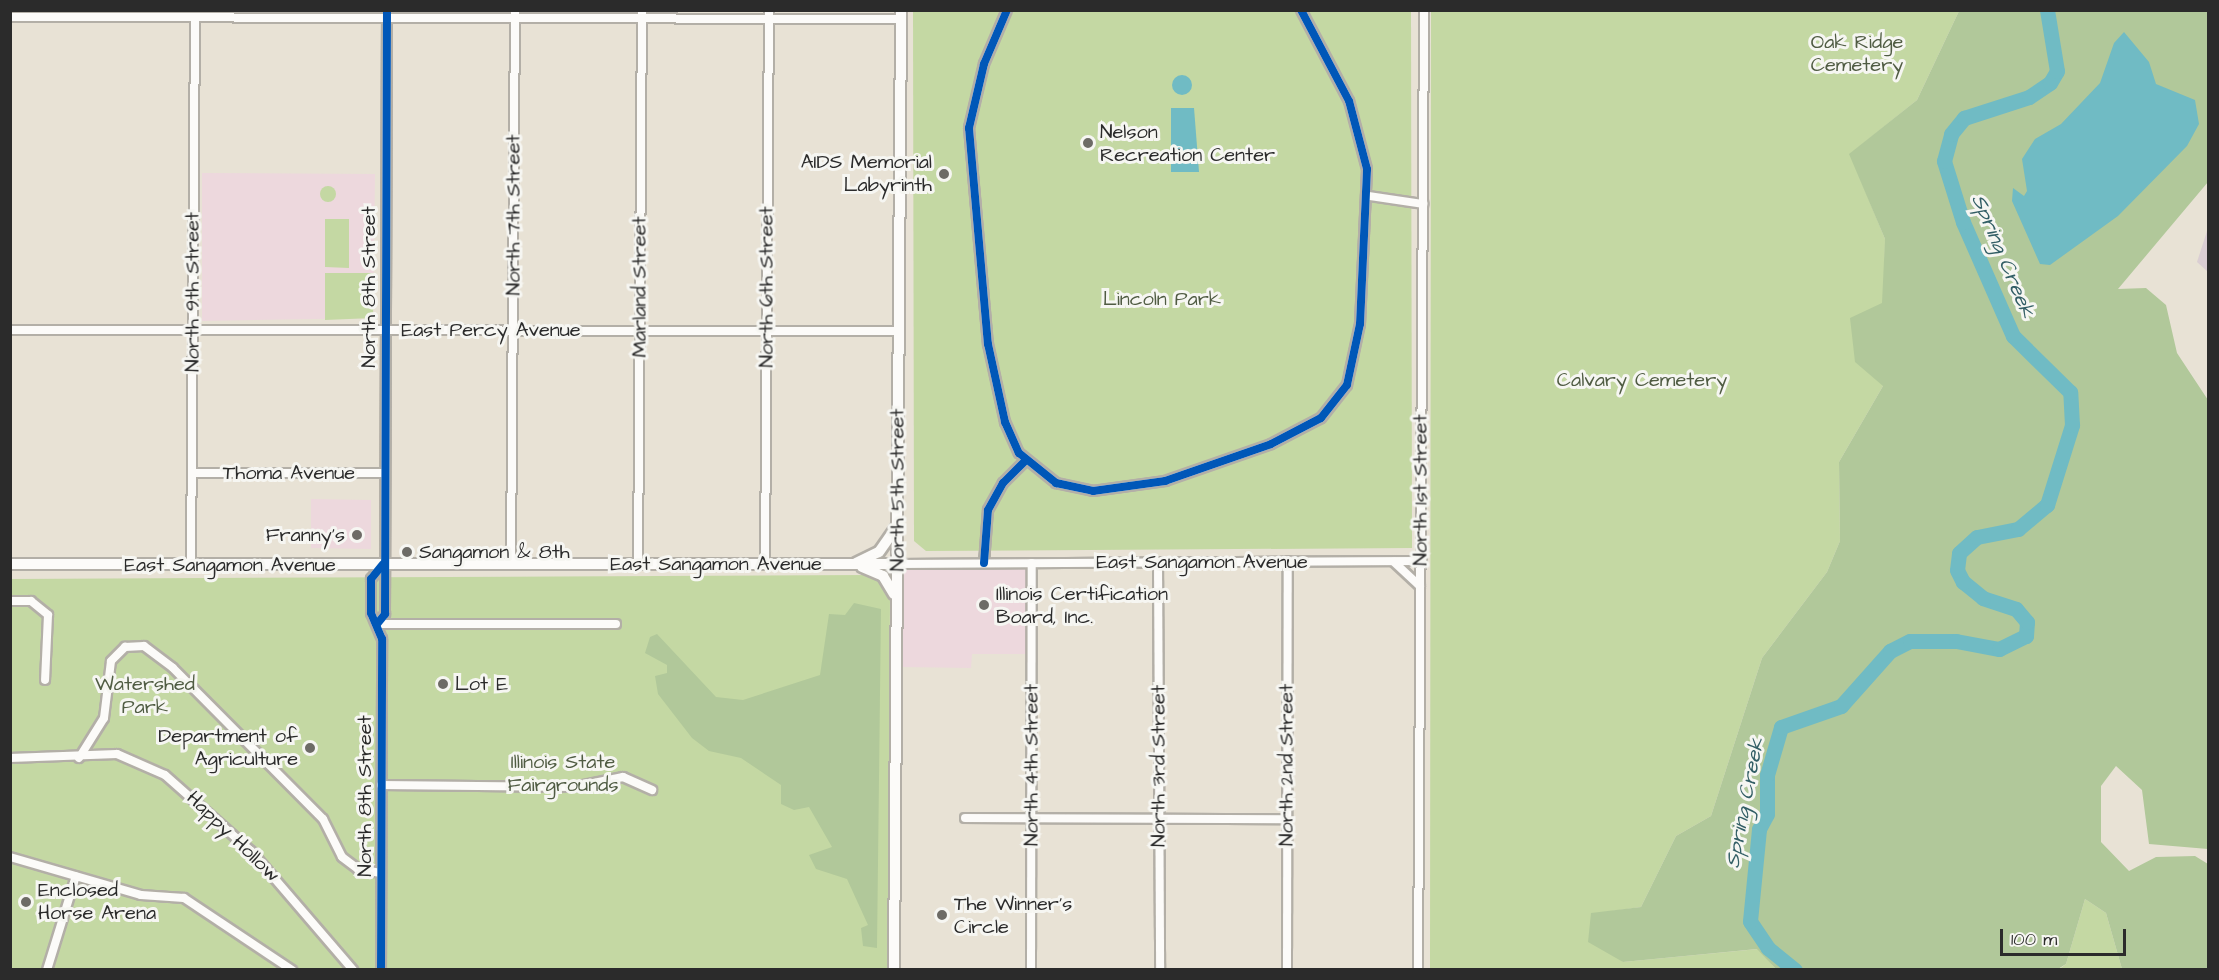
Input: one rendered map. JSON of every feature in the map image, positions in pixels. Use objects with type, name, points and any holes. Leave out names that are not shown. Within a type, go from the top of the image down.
[{"type":"main road","name":"North 5th Street","points":[[894,969],[901,15]]},
{"type":"main road","points":[[853,564],[879,552],[897,524]]},
{"type":"main road","name":"East Sangamon Avenue","points":[[10,564],[897,564]]},
{"type":"main road","points":[[853,564],[885,578],[897,603]]},
{"type":"street","points":[[1007,10],[978,84],[969,156],[988,344],[1005,422],[1025,461],[1068,487],[1110,490],[1198,471],[1321,418],[1341,396],[1355,357],[1369,196],[1364,147],[1349,101],[1302,10]]},
{"type":"street","name":"North 1st Street","points":[[1418,969],[1424,10]]},
{"type":"street","points":[[10,17],[98,14],[195,18],[240,15],[387,14],[901,15]]},
{"type":"street","name":"North 8th Street","points":[[377,624],[385,614],[383,564],[387,14]]},
{"type":"street","name":"North 7th Street","points":[[511,564],[515,15]]},
{"type":"street","name":"Marland Street","points":[[638,564],[642,15]]},
{"type":"street","name":"North 6th Street","points":[[765,564],[769,15]]},
{"type":"street","name":"North 9th Street","points":[[191,565],[195,18]]},
{"type":"street","points":[[1369,196],[1423,204]]},
{"type":"street","name":"East Percy Avenue","points":[[10,330],[193,328],[899,331]]},
{"type":"street","points":[[984,563],[988,510],[1003,483],[1025,461]]},
{"type":"street","name":"Thoma Avenue","points":[[193,473],[384,473]]},
{"type":"street","name":"North 2nd Street","points":[[1287,969],[1288,561]]},
{"type":"street","points":[[1393,561],[1422,589]]},
{"type":"street","name":"East Sangamon Avenue","points":[[897,564],[1422,561]]},
{"type":"street","name":"North 3rd Street","points":[[1158,562],[1160,969]]},
{"type":"street","name":"North 4th Street","points":[[1031,968],[1032,563]]},
{"type":"street","name":"North 8th Street","points":[[381,969],[381,785],[377,624],[371,613],[371,579],[383,564]]},
{"type":"street","points":[[10,601],[31,601],[48,615],[45,680]]},
{"type":"street","points":[[377,624],[616,624]]},
{"type":"street","points":[[79,758],[104,718],[111,661],[125,647],[144,646],[166,662],[323,819],[342,857],[358,869],[381,873]]},
{"type":"street","name":"Happy Hollow","points":[[10,758],[79,758],[117,754],[135,760],[185,791],[251,851],[353,969]]},
{"type":"street","points":[[381,785],[574,787],[623,777],[652,790]]},
{"type":"street","points":[[965,818],[1287,819]]},
{"type":"street","points":[[10,857],[151,897],[184,898],[292,969]]},
{"type":"street","points":[[47,969],[76,876]]},
{"type":"shaded area","points":[[202,173],[375,174],[373,318],[202,321]]},
{"type":"shaded area","points":[[2208,228],[2208,272],[2197,262]]},
{"type":"shaded area","points":[[311,499],[371,500],[371,549],[311,548]]},
{"type":"shaded area","points":[[1028,567],[1029,654],[972,654],[971,668],[902,667],[902,570]]},
{"type":"green space","name":"Lincoln Park","points":[[913,11],[1411,11],[1412,548],[926,551],[914,541]]},
{"type":"green space","name":"Calvary Cemetery","points":[[1431,11],[1959,11],[1917,100],[1850,154],[1885,239],[1883,386],[1839,462],[1840,541],[1827,572],[1762,658],[1711,816],[1676,836],[1641,907],[1591,914],[1623,962],[1758,949],[1776,969],[1430,970]]},
{"type":"green space","points":[[1959,11],[2208,11],[2208,182],[2118,289],[2146,288],[2166,305],[2177,353],[2208,400],[2208,849],[2149,844],[2142,790],[2116,766],[2101,786],[2101,842],[2129,871],[2156,857],[2195,856],[2208,864],[2208,969],[2122,969],[2106,913],[2085,899],[2066,964],[2058,969],[1776,969],[1757,949],[1623,962],[1588,942],[1591,913],[1641,907],[1676,836],[1711,816],[1762,658],[1827,572],[1840,541],[1839,462],[1883,386],[1855,362],[1850,318],[1882,303],[1885,239],[1849,154],[1917,100]]},
{"type":"green space","points":[[328,186],[336,194],[328,202],[320,194]]},
{"type":"green space","points":[[325,219],[349,219],[349,268],[325,267]]},
{"type":"green space","points":[[325,273],[374,273],[373,318],[325,320]]},
{"type":"green space","name":"Illinois State Fairgrounds","points":[[868,575],[879,578],[890,598],[888,969],[11,969],[10,579]]},
{"type":"green space","points":[[854,603],[881,609],[877,948],[863,946],[861,928],[868,925],[847,879],[816,869],[809,855],[832,847],[809,807],[794,810],[781,804],[781,785],[741,758],[709,751],[692,738],[658,694],[655,676],[667,673],[667,665],[645,653],[650,637],[657,634],[716,697],[743,700],[820,675],[829,614],[845,615]]},
{"type":"green space","points":[[2085,899],[2106,913],[2122,969],[2058,970],[2066,964]]},
{"type":"water","points":[[2124,32],[2149,62],[2156,84],[2195,100],[2199,124],[2187,146],[2118,216],[2050,265],[2040,264],[2012,201],[2013,188],[2024,196],[2027,191],[2022,159],[2035,139],[2061,124],[2100,83],[2114,43]]},
{"type":"water","points":[[1182,75],[1189,78],[1192,85],[1189,92],[1182,95],[1175,92],[1172,85],[1175,78]]},
{"type":"water","points":[[1171,108],[1194,108],[1199,172],[1171,172]]},
{"type":"waterway","name":"Spring Creek","points":[[1795,970],[1768,948],[1750,921],[1759,829],[1767,814],[1767,775],[1781,727],[1841,706],[1890,651],[1910,641],[1956,641],[1999,649],[2026,636],[2027,622],[2016,609],[1983,598],[1963,582],[1957,570],[1959,553],[1977,537],[2018,529],[2047,505],[2072,425],[2070,392],[2013,336],[1963,222],[1944,161],[1951,134],[1964,118],[2029,97],[2050,83],[2057,71],[2047,10]]},
{"type":"cycle path","points":[[377,624],[385,614],[387,10]]},
{"type":"cycle path","points":[[1007,10],[984,64],[969,128],[988,344],[1005,422],[1019,453],[1056,483],[1093,491],[1165,481],[1271,444],[1321,418],[1347,385],[1360,324],[1367,169],[1349,101],[1301,10]]},
{"type":"cycle path","points":[[984,563],[988,510],[1003,483],[1025,461]]},
{"type":"cycle path","points":[[381,970],[382,639],[371,613],[371,579],[383,564]]},
{"type":"place","name":"Nelson Recreation Center","points":[[1088,143]]},
{"type":"place","name":"AIDS Memorial Labyrinth","points":[[944,174]]},
{"type":"place","name":"Franny's","points":[[357,535]]},
{"type":"place","name":"Sangamon & 8th","points":[[407,552]]},
{"type":"place","name":"Illinois Certification Board, Inc.","points":[[984,605]]},
{"type":"place","name":"Lot E","points":[[443,684]]},
{"type":"place","name":"Department of Agriculture","points":[[310,748]]},
{"type":"place","name":"Enclosed Horse Arena","points":[[26,902]]},
{"type":"place","name":"The Winner's Circle","points":[[942,915]]},
{"type":"park label","name":"Oak Ridge Cemetery","points":[[1857,54]]},
{"type":"park label","name":"Watershed Park","points":[[145,696]]}]
